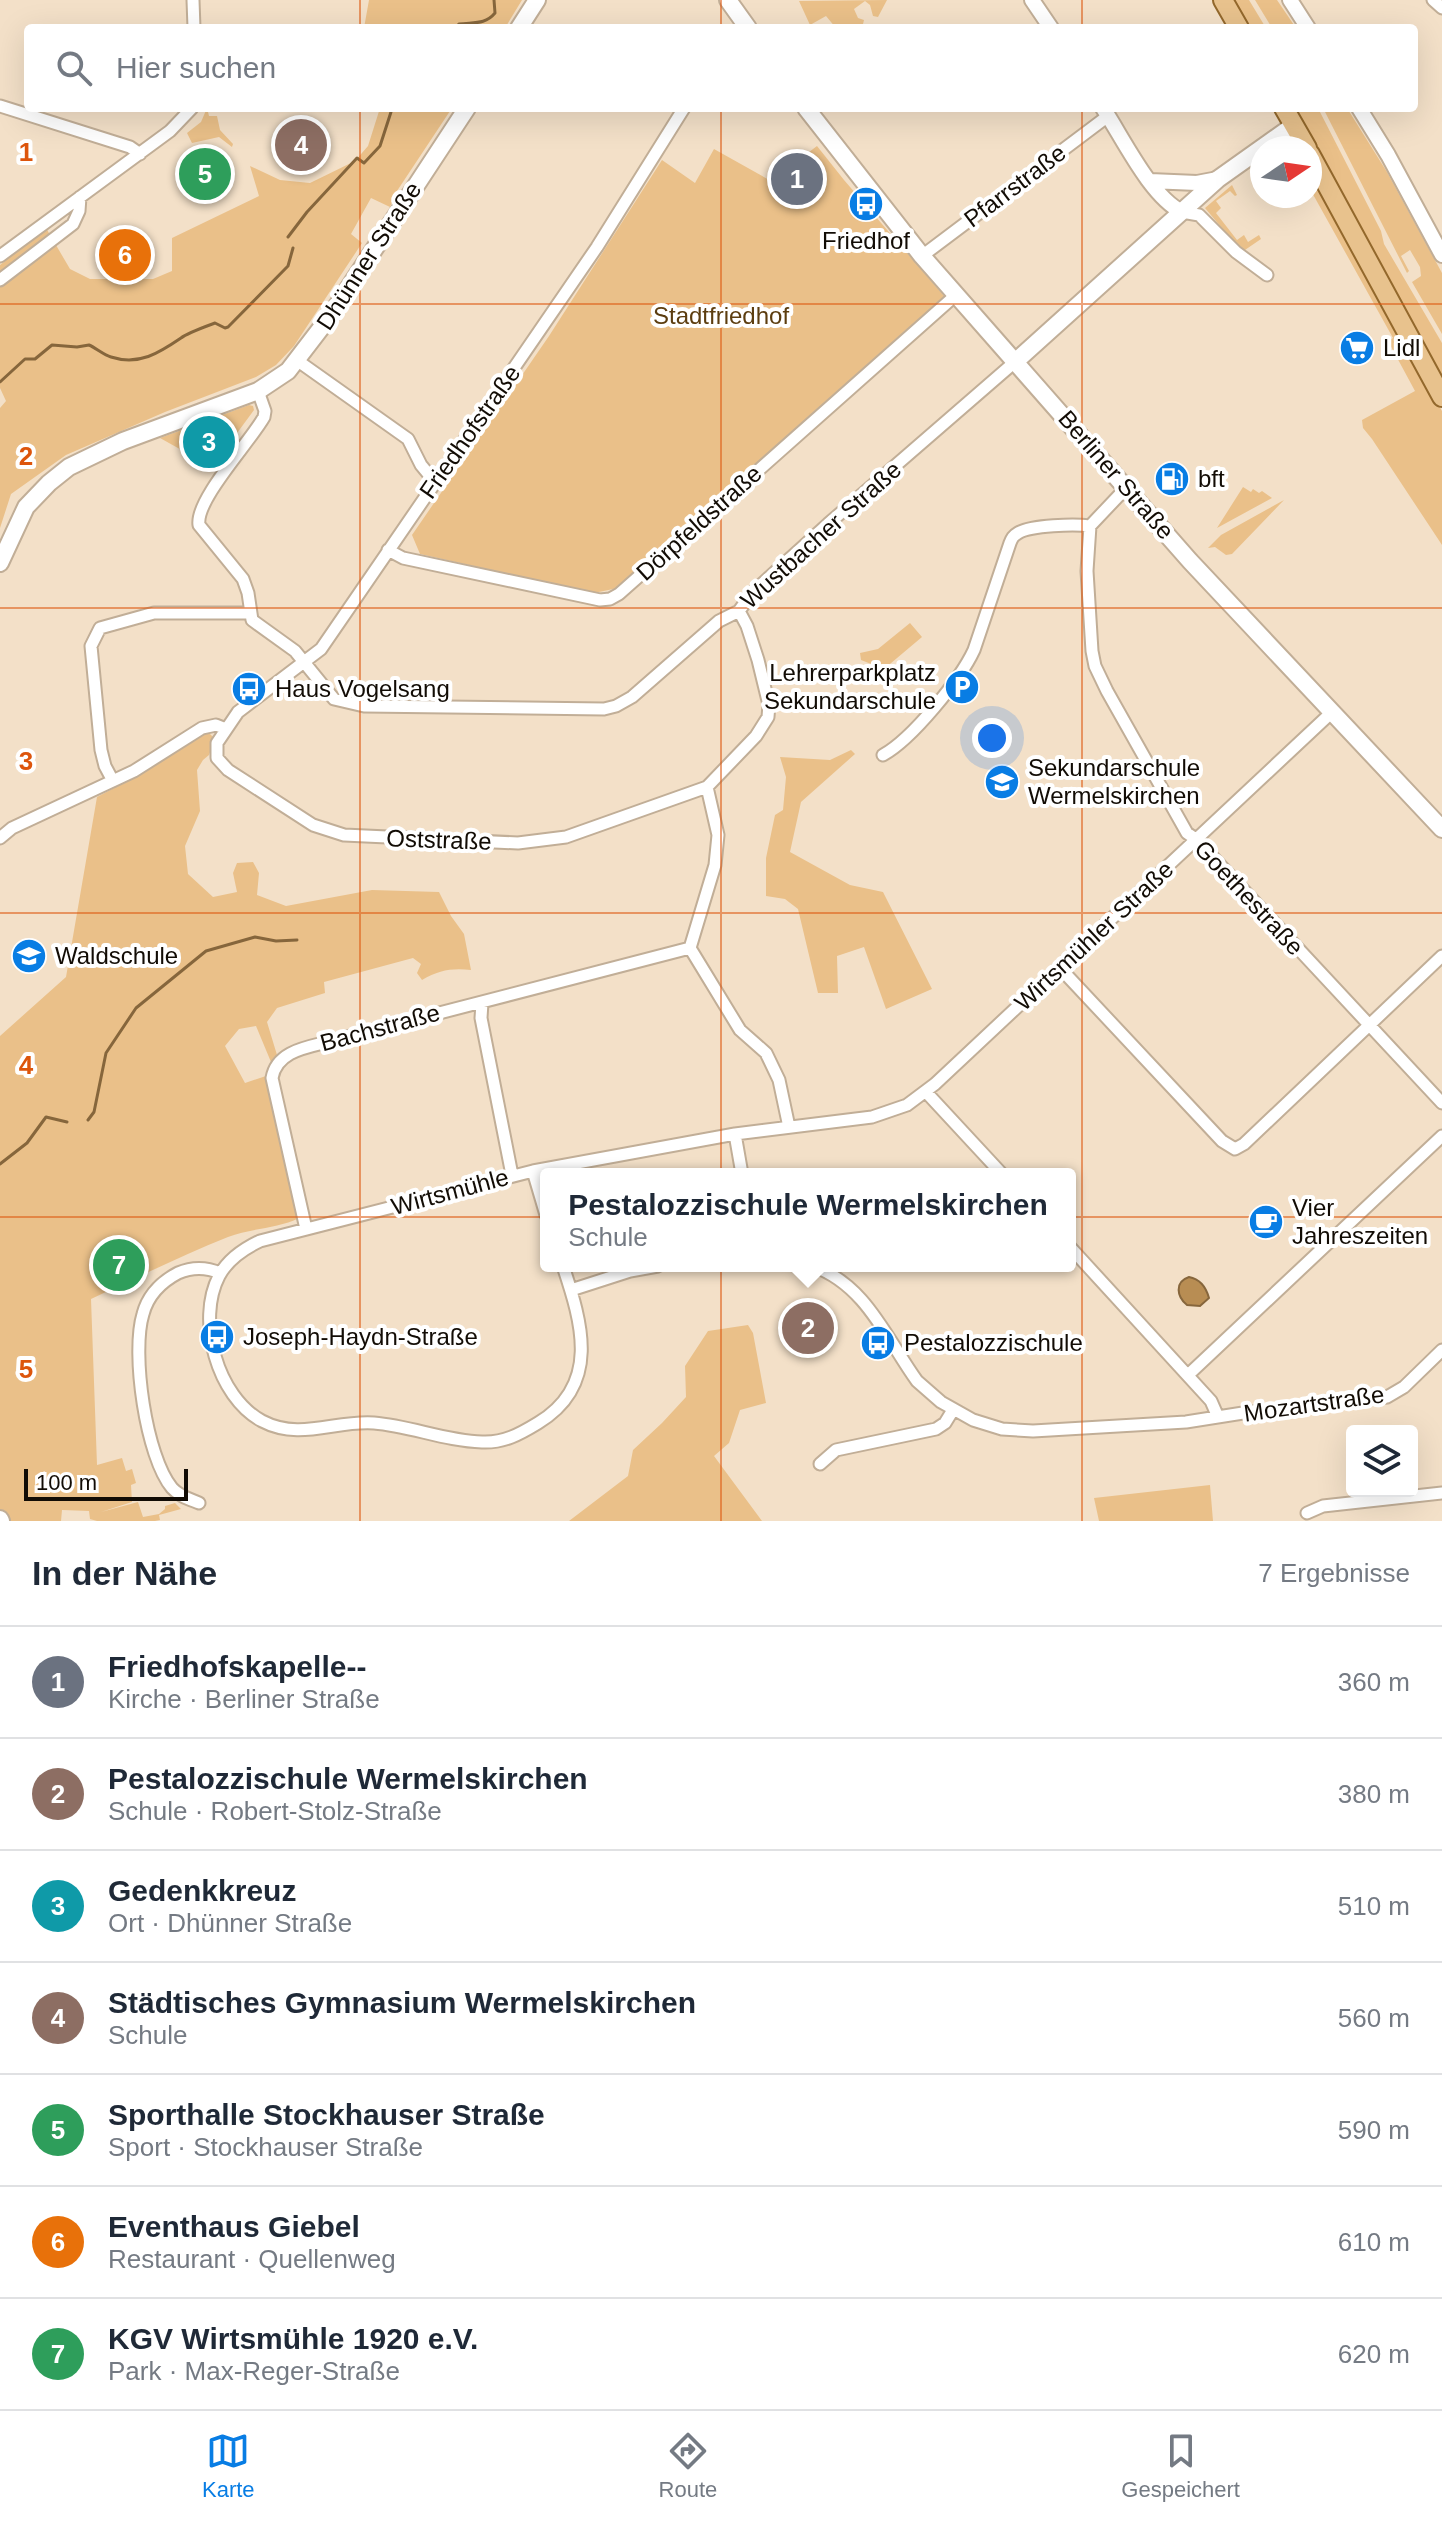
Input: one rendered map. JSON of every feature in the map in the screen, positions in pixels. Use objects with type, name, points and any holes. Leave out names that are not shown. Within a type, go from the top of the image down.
[{"type":"main road","points":[[522,24],[537,0]]},
{"type":"main road","points":[[728,0],[745,24]]},
{"type":"main road","points":[[1223,0],[1237,24]]},
{"type":"main road","name":"Dhünner Straße","points":[[0,563],[26,507],[69,467],[123,441],[258,391],[283,376],[298,361],[331,315],[464,112]]},
{"type":"main road","name":"Berliner Straße","points":[[809,112],[922,256],[1126,488],[1331,713],[1442,829]]},
{"type":"main road","points":[[1286,112],[1300,136]]},
{"type":"main road","points":[[1016,361],[1218,179],[1294,125]]},
{"type":"main road","points":[[1322,175],[1442,397]]},
{"type":"street","points":[[193,0],[194,24]]},
{"type":"street","points":[[1032,0],[1048,24]]},
{"type":"street","points":[[1290,0],[1305,24]]},
{"type":"street","points":[[1433,0],[1442,8]]},
{"type":"street","points":[[0,106],[130,147],[140,154]]},
{"type":"street","points":[[0,256],[181,123],[189,112]]},
{"type":"street","name":"Friedhofstraße","points":[[226,729],[250,700],[321,649],[597,247],[681,112]]},
{"type":"street","points":[[1106,112],[1167,202],[1182,212],[1199,215],[1236,252],[1267,275]]},
{"type":"street","name":"Pfarrstraße","points":[[922,256],[1106,112]]},
{"type":"street","points":[[1361,112],[1442,255]]},
{"type":"street","points":[[1150,181],[1197,183],[1218,179]]},
{"type":"street","points":[[0,280],[73,224],[79,211],[80,197]]},
{"type":"street","name":"Dörpfeldstraße","points":[[388,550],[403,558],[600,600],[610,599],[957,294]]},
{"type":"street","points":[[298,361],[408,439],[421,465],[435,482]]},
{"type":"street","name":"Wustbacher Straße","points":[[249,613],[254,624],[295,651],[334,699],[353,705],[604,709],[616,706],[632,697],[719,621],[739,611],[752,593],[828,524],[1016,361]]},
{"type":"street","points":[[113,781],[101,750],[91,646],[100,628],[154,613],[249,613],[248,593],[243,579],[198,522],[203,506],[264,417],[258,391]]},
{"type":"street","points":[[883,755],[897,746],[917,725],[968,663],[1015,535],[1024,530],[1077,524],[1090,526],[1126,488]]},
{"type":"street","name":"Goethestraße","points":[[1090,526],[1087,571],[1090,638],[1095,666],[1187,833],[1197,840],[1442,1103]]},
{"type":"street","points":[[739,611],[747,626],[767,692],[768,717],[756,736],[707,787],[718,835],[711,881],[690,948],[740,1030],[766,1053],[779,1080],[789,1127]]},
{"type":"street","name":"Wirtsmühler Straße","points":[[926,1092],[1331,713]]},
{"type":"street","points":[[0,838],[12,828],[134,771],[202,728],[216,725],[226,729]]},
{"type":"street","name":"Oststraße","points":[[226,729],[215,750],[221,766],[313,825],[361,837],[518,843],[548,841],[707,787]]},
{"type":"street","name":"Bachstraße","points":[[306,1229],[272,1078],[276,1065],[287,1055],[690,948]]},
{"type":"street","points":[[1060,968],[1222,1141],[1235,1149],[1244,1144],[1442,956]]},
{"type":"street","points":[[482,1003],[486,1045],[512,1175]]},
{"type":"street","points":[[926,1092],[996,1168]]},
{"type":"street","name":"Wirtsmühle","points":[[549,1168],[735,1134],[880,1115],[907,1105],[926,1092]]},
{"type":"street","points":[[735,1134],[741,1168]]},
{"type":"street","points":[[1188,1375],[1442,1136]]},
{"type":"street","name":"Wirtsmühle","points":[[220,1273],[231,1259],[268,1238],[540,1170]]},
{"type":"street","points":[[533,1171],[540,1195]]},
{"type":"street","points":[[1076,1254],[1211,1401],[1218,1417]]},
{"type":"street","points":[[199,1503],[174,1490],[157,1458],[142,1394],[139,1341],[142,1317],[147,1303],[162,1283],[192,1269],[210,1269],[220,1273],[213,1288],[211,1320],[216,1359],[228,1390],[259,1420],[287,1430],[303,1431],[354,1423],[379,1423],[480,1442],[509,1439],[553,1414],[578,1377],[582,1345],[579,1319],[565,1272]]},
{"type":"street","points":[[571,1290],[627,1272]]},
{"type":"street","name":"Mozartstraße","points":[[827,1272],[839,1277],[858,1294],[917,1381],[953,1410],[987,1425],[1033,1431],[1186,1422],[1387,1397],[1404,1387],[1442,1350]]},
{"type":"street","points":[[820,1464],[836,1450],[936,1429],[945,1423],[953,1410]]},
{"type":"street","points":[[1307,1513],[1323,1506],[1442,1493]]},
{"type":"green space","points":[[369,0],[522,0],[507,24],[365,24]]},
{"type":"green space","points":[[887,0],[878,17],[873,16],[870,5],[865,1],[854,9],[858,18],[864,20],[863,24],[833,24],[826,16],[810,24],[799,1]]},
{"type":"green space","points":[[1231,0],[1249,0],[1264,24],[1246,24]]},
{"type":"green space","points":[[1255,0],[1277,0],[1293,24],[1270,24]]},
{"type":"green space","points":[[205,112],[209,116],[217,116],[220,130],[233,144],[232,147],[219,137],[192,143],[187,133],[201,122]]},
{"type":"green space","points":[[379,112],[449,112],[397,191],[390,207],[371,198],[351,234],[362,243],[294,346],[276,365],[256,377],[66,455],[11,494],[0,528],[0,408],[6,401],[0,388],[0,265],[46,228],[70,269],[90,279],[153,279],[172,271],[172,238],[259,196],[250,166],[280,180],[310,183],[355,161],[368,146]]},
{"type":"green space","points":[[1297,112],[1320,112],[1381,231],[1384,244],[1442,343],[1442,384],[1322,159],[1322,136],[1310,136]]},
{"type":"green space","points":[[1325,112],[1350,112],[1387,172],[1442,273],[1442,334],[1412,282],[1421,276],[1420,267],[1410,250],[1401,256],[1409,271],[1407,273]]},
{"type":"green space","name":"Stadtfriedhof","points":[[817,146],[945,297],[618,588],[594,593],[420,554],[412,535],[549,336],[662,160],[695,183],[714,149],[771,181]]},
{"type":"green space","points":[[1232,185],[1237,195],[1230,191],[1216,201],[1221,208],[1216,213],[1237,240],[1244,235],[1248,242],[1259,235],[1261,239],[1242,252],[1205,208]]},
{"type":"green space","points":[[1322,195],[1442,411],[1442,545],[1363,428],[1362,420],[1415,391],[1388,341],[1393,338],[1321,208]]},
{"type":"green space","points":[[249,405],[254,410],[215,463],[203,462],[160,438]]},
{"type":"green space","points":[[1243,487],[1251,492],[1253,489],[1259,493],[1262,491],[1272,498],[1217,528]]},
{"type":"green space","points":[[1284,500],[1232,554],[1226,555],[1215,547],[1208,548],[1221,535]]},
{"type":"green space","points":[[910,623],[922,637],[884,669],[861,660],[860,653],[878,649]]},
{"type":"green space","points":[[207,731],[215,739],[209,755],[197,770],[200,811],[185,846],[188,874],[213,897],[237,892],[233,873],[237,863],[253,862],[259,873],[257,895],[286,906],[372,890],[439,892],[464,934],[471,970],[446,970],[422,980],[417,973],[421,964],[413,958],[324,982],[325,993],[277,1008],[267,1022],[277,1055],[271,1062],[256,1026],[239,1029],[225,1046],[245,1083],[266,1076],[299,1218],[228,1237],[91,1299],[97,1465],[122,1458],[126,1471],[132,1469],[136,1483],[131,1485],[132,1502],[101,1512],[138,1502],[143,1517],[159,1514],[165,1506],[175,1503],[181,1509],[159,1515],[160,1520],[155,1521],[97,1521],[90,1519],[89,1511],[62,1510],[61,1521],[0,1521],[0,1036],[66,977],[97,797],[137,776]]},
{"type":"green space","points":[[851,750],[855,754],[801,802],[790,852],[850,885],[883,892],[932,989],[886,1009],[864,947],[837,956],[838,993],[818,993],[798,909],[785,899],[766,896],[766,858],[775,815],[783,810],[786,777],[780,757],[830,760]]},
{"type":"green space","points":[[748,1325],[753,1333],[766,1403],[740,1410],[729,1443],[714,1456],[762,1521],[569,1521],[628,1476],[633,1450],[686,1397],[685,1366],[708,1331]]},
{"type":"green space","points":[[1210,1485],[1213,1521],[1099,1521],[1094,1498]]},
{"type":"shaded area","points":[[1189,1277],[1199,1282],[1208,1294],[1209,1298],[1200,1306],[1187,1305],[1179,1294],[1181,1282]]},
{"type":"waterway","points":[[459,24],[487,20],[495,13],[494,0]]},
{"type":"waterway","points":[[288,237],[357,158],[364,163],[380,146],[391,112]]},
{"type":"waterway","points":[[0,382],[25,359],[35,359],[52,345],[89,345],[111,357],[131,360],[157,353],[188,334],[215,323],[228,327],[288,266],[293,248]]},
{"type":"waterway","points":[[88,1120],[94,1112],[106,1053],[136,1008],[206,951],[255,937],[276,941],[297,940]]},
{"type":"waterway","points":[[0,1164],[27,1143],[46,1117],[67,1122]]},
{"type":"place","name":"Städtisches Gymnasium Wermelskirchen","points":[[301,145]]},
{"type":"place","name":"Sporthalle Stockhauser Straße","points":[[205,174]]},
{"type":"place","name":"Friedhofskapelle--","points":[[797,179]]},
{"type":"place","name":"Friedhof","points":[[866,204]]},
{"type":"place","name":"Eventhaus Giebel","points":[[125,255]]},
{"type":"place","name":"Lidl","points":[[1357,348]]},
{"type":"place","name":"Gedenkkreuz","points":[[209,442]]},
{"type":"place","name":"bft","points":[[1172,479]]},
{"type":"place","name":"Lehrerparkplatz Sekundarschule","points":[[962,687]]},
{"type":"place","name":"Haus Vogelsang","points":[[249,689]]},
{"type":"place","name":"Sekundarschule Wermelskirchen","points":[[1002,782]]},
{"type":"place","name":"Waldschule","points":[[29,956]]},
{"type":"place","name":"Vier Jahreszeiten","points":[[1266,1222]]},
{"type":"place","name":"KGV Wirtsmühle 1920 e.V.","points":[[119,1265]]},
{"type":"place","name":"Pestalozzischule Wermelskirchen","points":[[808,1328]]},
{"type":"place","name":"Joseph-Haydn-Straße","points":[[217,1337]]},
{"type":"place","name":"Pestalozzischule","points":[[878,1343]]}]
